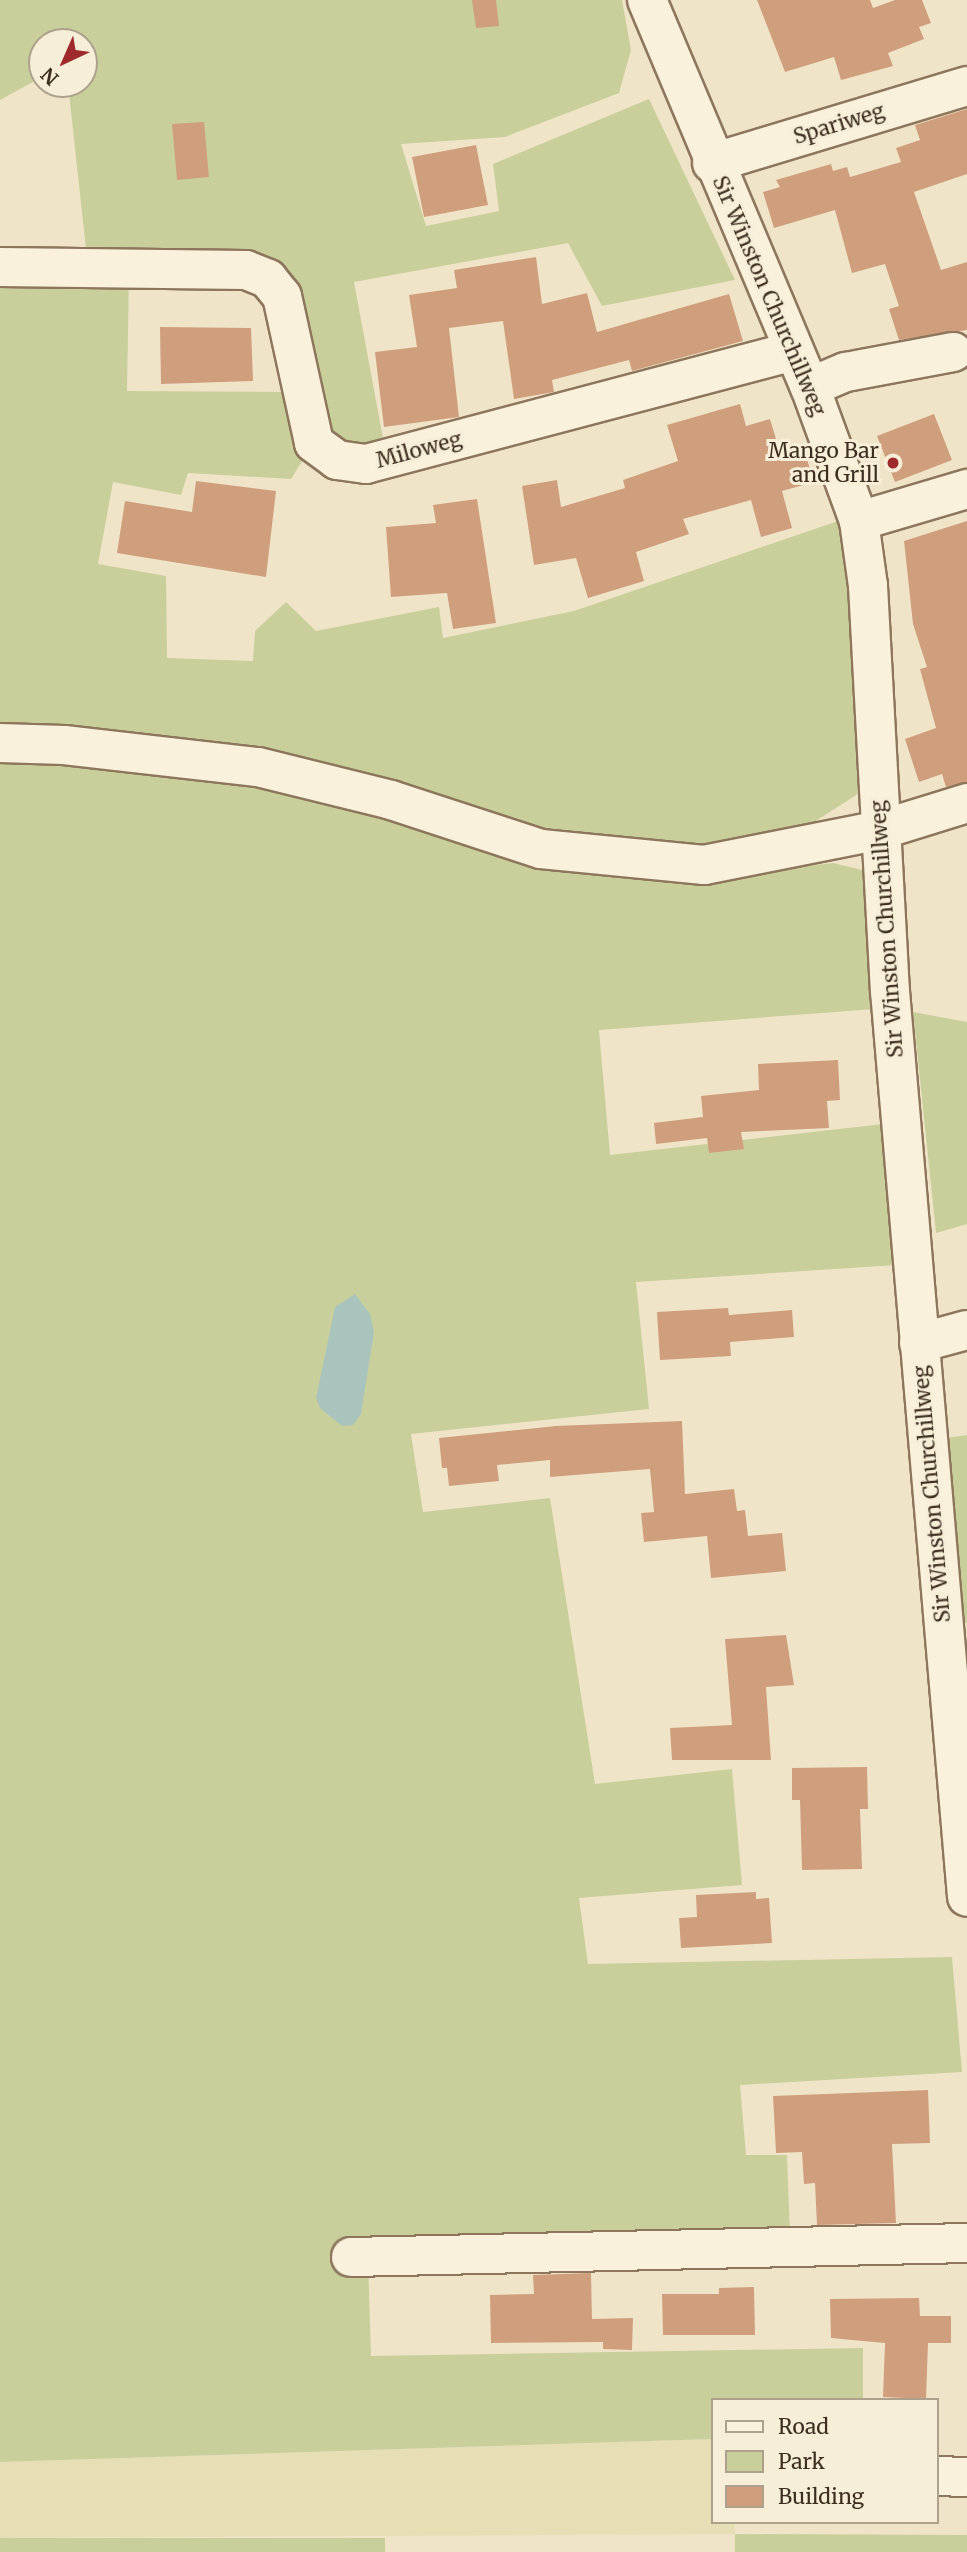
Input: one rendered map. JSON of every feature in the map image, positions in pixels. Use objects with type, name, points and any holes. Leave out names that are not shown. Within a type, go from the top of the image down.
[{"type":"street","name":"Sir Winston Churchillweg","points":[[647,0],[712,163],[810,387],[859,521],[868,586],[880,830],[919,1343],[961,1770],[967,1897]]},
{"type":"street","name":"Spariweg","points":[[712,163],[967,86]]},
{"type":"street","name":"Miloweg","points":[[0,267],[246,270],[268,279],[282,296],[314,443],[337,460],[366,464],[793,351]]},
{"type":"street","points":[[810,387],[846,372],[953,352]]},
{"type":"street","points":[[859,521],[967,489]]},
{"type":"street","points":[[0,743],[64,745],[258,767],[391,800],[555,850],[704,864],[880,830],[967,803]]},
{"type":"street","points":[[919,1343],[967,1330]]},
{"type":"street","points":[[351,2257],[967,2244]]},
{"type":"street","points":[[939,2476],[967,2477]]},
{"type":"shaded area","points":[[712,2439],[712,2524],[734,2524],[735,2534],[0,2538],[0,2462]]},
{"type":"green space","points":[[0,0],[622,0],[631,50],[619,93],[505,137],[401,144],[426,226],[499,211],[493,164],[649,99],[735,280],[602,306],[568,243],[354,282],[385,449],[324,440],[282,279],[87,258],[70,98],[98,98],[98,28],[28,28],[28,85],[0,100]]},
{"type":"green space","points":[[0,274],[129,275],[127,391],[292,392],[307,453],[291,479],[188,473],[181,495],[113,482],[98,564],[166,576],[167,658],[253,661],[255,631],[286,602],[316,631],[439,607],[443,638],[574,611],[841,520],[850,542],[864,790],[794,835],[712,853],[557,835],[0,742]]},
{"type":"green space","points":[[0,758],[295,785],[727,875],[833,863],[862,870],[866,881],[874,1009],[599,1030],[610,1155],[883,1124],[896,1265],[636,1282],[649,1409],[411,1434],[423,1512],[550,1498],[595,1784],[732,1769],[742,1885],[579,1898],[588,1964],[952,1957],[962,2072],[740,2085],[746,2155],[787,2155],[790,2235],[368,2259],[371,2356],[863,2348],[863,2398],[712,2398],[712,2439],[0,2462]]},
{"type":"green space","points":[[913,1012],[967,1022],[967,1224],[936,1233]]},
{"type":"green space","points":[[967,1435],[967,1623],[965,1623],[946,1438]]},
{"type":"green space","points":[[735,2534],[967,2535],[967,2552],[735,2552]]},
{"type":"green space","points":[[0,2538],[385,2538],[385,2552],[0,2552]]},
{"type":"water","points":[[355,1294],[370,1314],[374,1332],[361,1414],[353,1425],[342,1426],[320,1408],[316,1398],[335,1307]]},
{"type":"building","points":[[472,0],[496,0],[499,26],[476,28]]},
{"type":"building","points":[[757,0],[870,0],[873,8],[895,0],[922,0],[931,23],[919,27],[924,39],[888,53],[893,66],[841,80],[834,57],[785,72]]},
{"type":"building","points":[[967,109],[967,174],[914,192],[941,270],[967,262],[967,330],[899,340],[889,309],[899,306],[885,264],[852,273],[835,210],[774,228],[763,192],[780,187],[776,180],[831,164],[833,171],[847,167],[850,177],[901,162],[896,148],[920,140],[915,125]]},
{"type":"building","points":[[204,122],[209,177],[177,180],[172,124]]},
{"type":"building","points":[[476,145],[488,205],[424,217],[412,157]]},
{"type":"building","points":[[536,257],[542,304],[587,293],[597,332],[729,294],[743,341],[632,371],[629,360],[552,380],[554,392],[514,399],[503,321],[449,328],[459,417],[384,427],[375,352],[417,347],[409,295],[457,288],[454,270]]},
{"type":"building","points":[[160,327],[251,328],[253,381],[161,384]]},
{"type":"building","points":[[740,404],[746,426],[770,419],[779,449],[802,443],[814,482],[782,491],[792,528],[761,537],[751,500],[683,519],[689,534],[636,552],[644,581],[588,598],[576,558],[534,565],[522,486],[557,480],[561,507],[625,488],[623,480],[678,461],[667,425]]},
{"type":"building","points":[[934,414],[952,460],[895,482],[877,436]]},
{"type":"building","points":[[196,481],[276,491],[266,577],[117,553],[125,501],[192,512]]},
{"type":"building","points":[[477,499],[496,623],[453,629],[447,593],[391,597],[386,527],[436,523],[433,505]]},
{"type":"building","points":[[967,521],[967,782],[946,787],[942,774],[919,782],[905,739],[936,728],[920,669],[927,667],[913,624],[904,541]]},
{"type":"building","points":[[838,1060],[840,1100],[827,1101],[829,1128],[741,1132],[744,1149],[709,1153],[707,1138],[656,1144],[654,1123],[703,1117],[701,1096],[759,1090],[758,1064]]},
{"type":"building","points":[[728,1308],[729,1315],[792,1310],[794,1337],[730,1342],[731,1356],[660,1360],[657,1312]]},
{"type":"building","points":[[682,1421],[685,1494],[734,1489],[737,1511],[745,1510],[748,1536],[782,1533],[786,1571],[711,1578],[707,1536],[644,1542],[641,1513],[654,1512],[650,1469],[550,1477],[550,1460],[497,1465],[499,1481],[449,1486],[447,1468],[442,1468],[439,1438],[556,1426]]},
{"type":"building","points":[[786,1635],[794,1685],[766,1687],[771,1760],[672,1760],[670,1728],[732,1725],[725,1639]]},
{"type":"building","points":[[867,1767],[868,1809],[860,1809],[862,1869],[802,1870],[800,1800],[792,1800],[792,1768]]},
{"type":"building","points":[[756,1892],[756,1899],[769,1898],[772,1943],[681,1948],[679,1918],[697,1917],[696,1895]]},
{"type":"building","points":[[928,2090],[930,2143],[892,2144],[896,2223],[817,2225],[815,2183],[804,2184],[802,2152],[776,2153],[773,2096]]},
{"type":"building","points":[[591,2273],[592,2319],[633,2318],[632,2350],[603,2349],[603,2342],[491,2343],[490,2295],[534,2294],[533,2275]]},
{"type":"building","points":[[754,2287],[755,2335],[663,2335],[662,2294],[719,2294],[719,2288]]},
{"type":"building","points":[[919,2298],[920,2316],[951,2316],[951,2343],[928,2343],[926,2398],[883,2397],[885,2343],[831,2338],[830,2299]]},
{"type":"place","name":"Mango Bar and Grill","points":[[893,463]]}]
